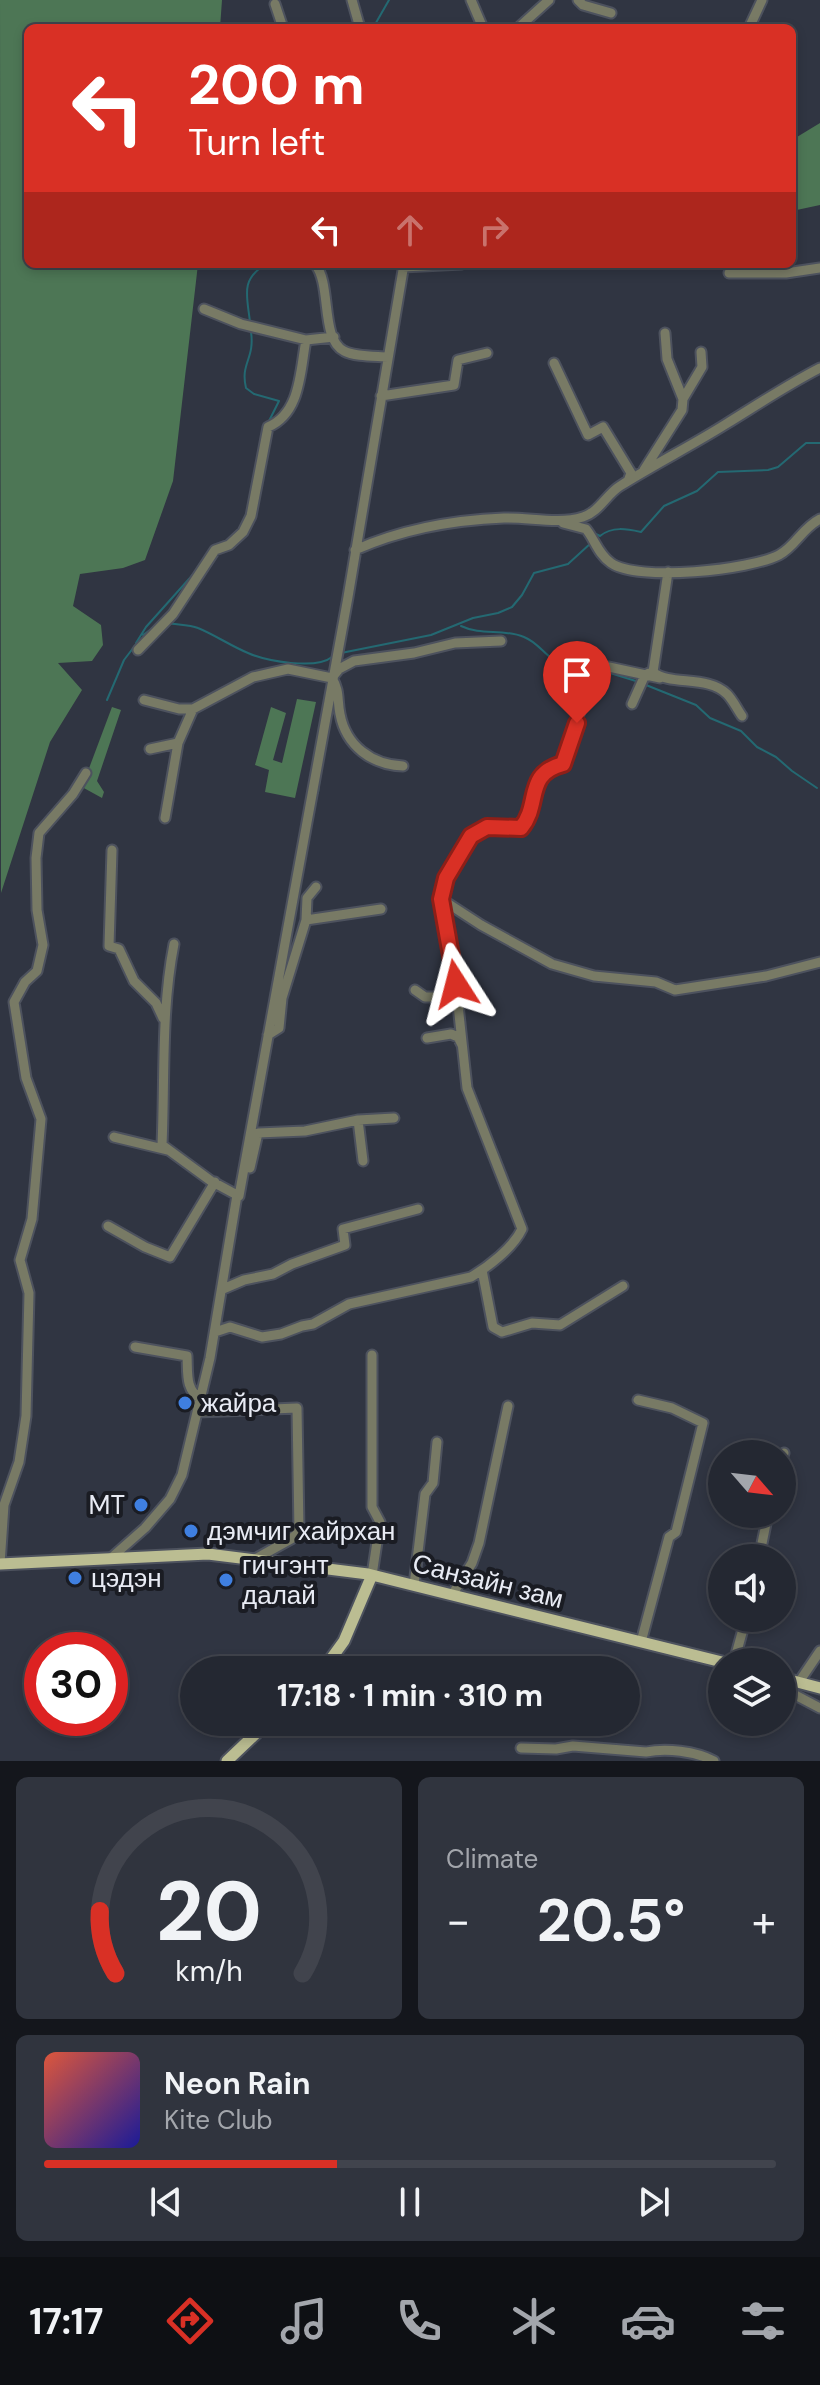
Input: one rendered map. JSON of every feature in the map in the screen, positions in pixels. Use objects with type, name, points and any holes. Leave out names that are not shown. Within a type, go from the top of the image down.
[{"type":"main road","name":"Санзайн зам","points":[[0,1564],[208,1554],[372,1575],[708,1659]]},
{"type":"main road","points":[[333,1656],[344,1641],[372,1575]]},
{"type":"main road","points":[[796,1681],[820,1688]]},
{"type":"main road","points":[[227,1761],[253,1736]]},
{"type":"street","points":[[352,0],[359,24]]},
{"type":"street","points":[[471,0],[481,24]]},
{"type":"street","points":[[522,24],[549,0]]},
{"type":"street","points":[[578,0],[583,5],[611,13]]},
{"type":"street","points":[[751,24],[762,0]]},
{"type":"street","points":[[275,4],[282,24]]},
{"type":"street","points":[[318,268],[328,324],[344,351],[388,357]]},
{"type":"street","points":[[111,1558],[145,1528],[170,1499],[182,1475],[201,1399],[403,268]]},
{"type":"street","points":[[729,273],[786,273],[820,268]]},
{"type":"street","points":[[204,309],[241,324],[306,340],[334,337]]},
{"type":"street","points":[[665,333],[667,359],[683,399]]},
{"type":"street","points":[[138,650],[173,614],[215,550],[229,545],[243,532],[251,516],[268,427],[278,423],[291,408],[306,340]]},
{"type":"street","points":[[642,473],[682,410],[683,399],[702,367],[701,352]]},
{"type":"street","points":[[381,396],[454,385],[458,360],[487,353]]},
{"type":"street","points":[[554,363],[588,435],[603,427],[631,473],[628,481]]},
{"type":"street","points":[[547,521],[585,517],[616,488],[820,368]]},
{"type":"street","points":[[355,550],[382,538],[438,526],[504,518],[547,521],[586,529],[594,546],[613,565],[622,569],[707,572],[784,553],[806,526],[820,519]]},
{"type":"street","points":[[632,704],[653,675],[668,572]]},
{"type":"street","points":[[332,678],[339,669],[354,661],[414,653],[455,643],[501,641]]},
{"type":"street","points":[[215,1332],[230,1327],[262,1337],[281,1334],[313,1324],[349,1304],[471,1277],[516,1241],[522,1229],[467,1088],[453,959],[441,899],[446,878],[471,836],[487,827],[521,828],[527,821],[540,777],[548,768],[563,764],[591,677],[603,670],[609,667],[692,679],[725,692],[742,716]]},
{"type":"street","points":[[144,700],[179,709],[193,709],[253,677],[288,669],[332,678],[339,689],[344,727],[354,746],[370,759],[386,766],[403,766]]},
{"type":"street","points":[[165,818],[178,743],[193,709]]},
{"type":"street","points":[[150,749],[178,743]]},
{"type":"street","points":[[0,1564],[4,1505],[19,1462],[26,1416],[29,1293],[20,1260],[32,1219],[41,1119],[26,1078],[14,1002],[25,982],[37,971],[43,945],[37,910],[39,833],[73,794],[86,773]]},
{"type":"street","points":[[112,850],[109,946],[119,949],[134,981],[156,1003],[165,1025]]},
{"type":"street","points":[[268,1035],[279,1028],[282,998],[306,920],[307,898],[316,887]]},
{"type":"street","points":[[441,899],[552,964],[594,976],[656,982],[675,990],[766,976],[820,962]]},
{"type":"street","points":[[306,920],[381,909]]},
{"type":"street","points":[[174,944],[168,974],[162,1145],[238,1196]]},
{"type":"street","points":[[415,990],[425,997],[446,997],[459,1009]]},
{"type":"street","points":[[427,1038],[451,1034],[458,1037],[463,1048]]},
{"type":"street","points":[[238,1196],[245,1191],[258,1133],[305,1131],[358,1120],[394,1118]]},
{"type":"street","points":[[358,1120],[363,1161]]},
{"type":"street","points":[[114,1137],[168,1150]]},
{"type":"street","points":[[108,1226],[170,1257],[215,1182]]},
{"type":"street","points":[[223,1289],[244,1280],[273,1274],[345,1245],[343,1229],[418,1209]]},
{"type":"street","points":[[482,1270],[493,1327],[502,1332],[532,1323],[560,1325],[623,1286]]},
{"type":"street","points":[[135,1347],[187,1356],[192,1394],[201,1399]]},
{"type":"street","points":[[372,1355],[372,1507],[380,1522],[372,1575]]},
{"type":"street","points":[[638,1400],[672,1408],[703,1423],[676,1532],[669,1537],[641,1642]]},
{"type":"street","points":[[452,1595],[472,1563],[479,1543],[508,1406]]},
{"type":"street","points":[[197,1412],[297,1408],[299,1532],[254,1560]]},
{"type":"street","points":[[414,1585],[425,1494],[433,1483],[437,1442]]},
{"type":"street","points":[[799,1682],[820,1651]]},
{"type":"street","points":[[796,1695],[820,1708]]},
{"type":"street","points":[[521,1748],[573,1746],[646,1752],[656,1750],[702,1755],[714,1761]]},
{"type":"green space","points":[[0,0],[222,0],[220,24],[24,24],[24,268],[198,268],[173,481],[145,560],[123,568],[80,574],[73,606],[101,625],[103,645],[92,661],[58,663],[82,690],[50,742],[1,893]]},
{"type":"green space","points":[[820,123],[820,205],[796,210],[796,138]]},
{"type":"green space","points":[[297,699],[316,702],[295,798],[265,792],[269,770],[255,765],[271,707],[286,713],[273,760],[282,763]]},
{"type":"green space","points":[[112,707],[121,710],[97,781],[104,792],[102,798],[82,787]]},
{"type":"waterway","points":[[375,24],[389,0]]},
{"type":"waterway","points":[[250,322],[247,289],[252,276],[261,268]]},
{"type":"waterway","points":[[251,332],[251,349],[245,372],[246,388],[254,394],[279,401],[269,421]]},
{"type":"waterway","points":[[596,534],[600,536],[620,529],[641,532],[664,506],[697,491],[718,472],[768,470],[778,467],[806,443],[820,443]]},
{"type":"waterway","points":[[341,653],[431,635],[512,607],[534,573],[568,564],[591,543]]},
{"type":"waterway","points":[[136,643],[146,627],[197,570]]},
{"type":"waterway","points":[[167,623],[194,627],[266,659],[303,664],[332,657]]},
{"type":"waterway","points":[[143,635],[157,625]]},
{"type":"waterway","points":[[461,626],[477,631],[516,634],[533,642],[554,660],[597,667]]},
{"type":"waterway","points":[[107,700],[124,660],[137,643]]},
{"type":"waterway","points":[[607,672],[639,682]]},
{"type":"waterway","points":[[646,685],[696,705],[710,718],[741,731],[757,747],[776,757],[817,788]]},
{"type":"waterway","points":[[327,736],[334,699]]},
{"type":"waterway","points":[[318,793],[320,777]]},
{"type":"place","name":"жайра","points":[[185,1403]]},
{"type":"place","name":"MT","points":[[141,1505]]},
{"type":"place","name":"дэмчиг хайрхан","points":[[191,1531]]},
{"type":"place","name":"цэдэн","points":[[75,1578]]},
{"type":"place","name":"гичгэнт далай","points":[[226,1580]]},
{"type":"route","points":[[456,984],[441,899],[446,878],[471,836],[487,827],[521,828],[527,821],[540,777],[548,768],[563,764],[577,723]]}]
